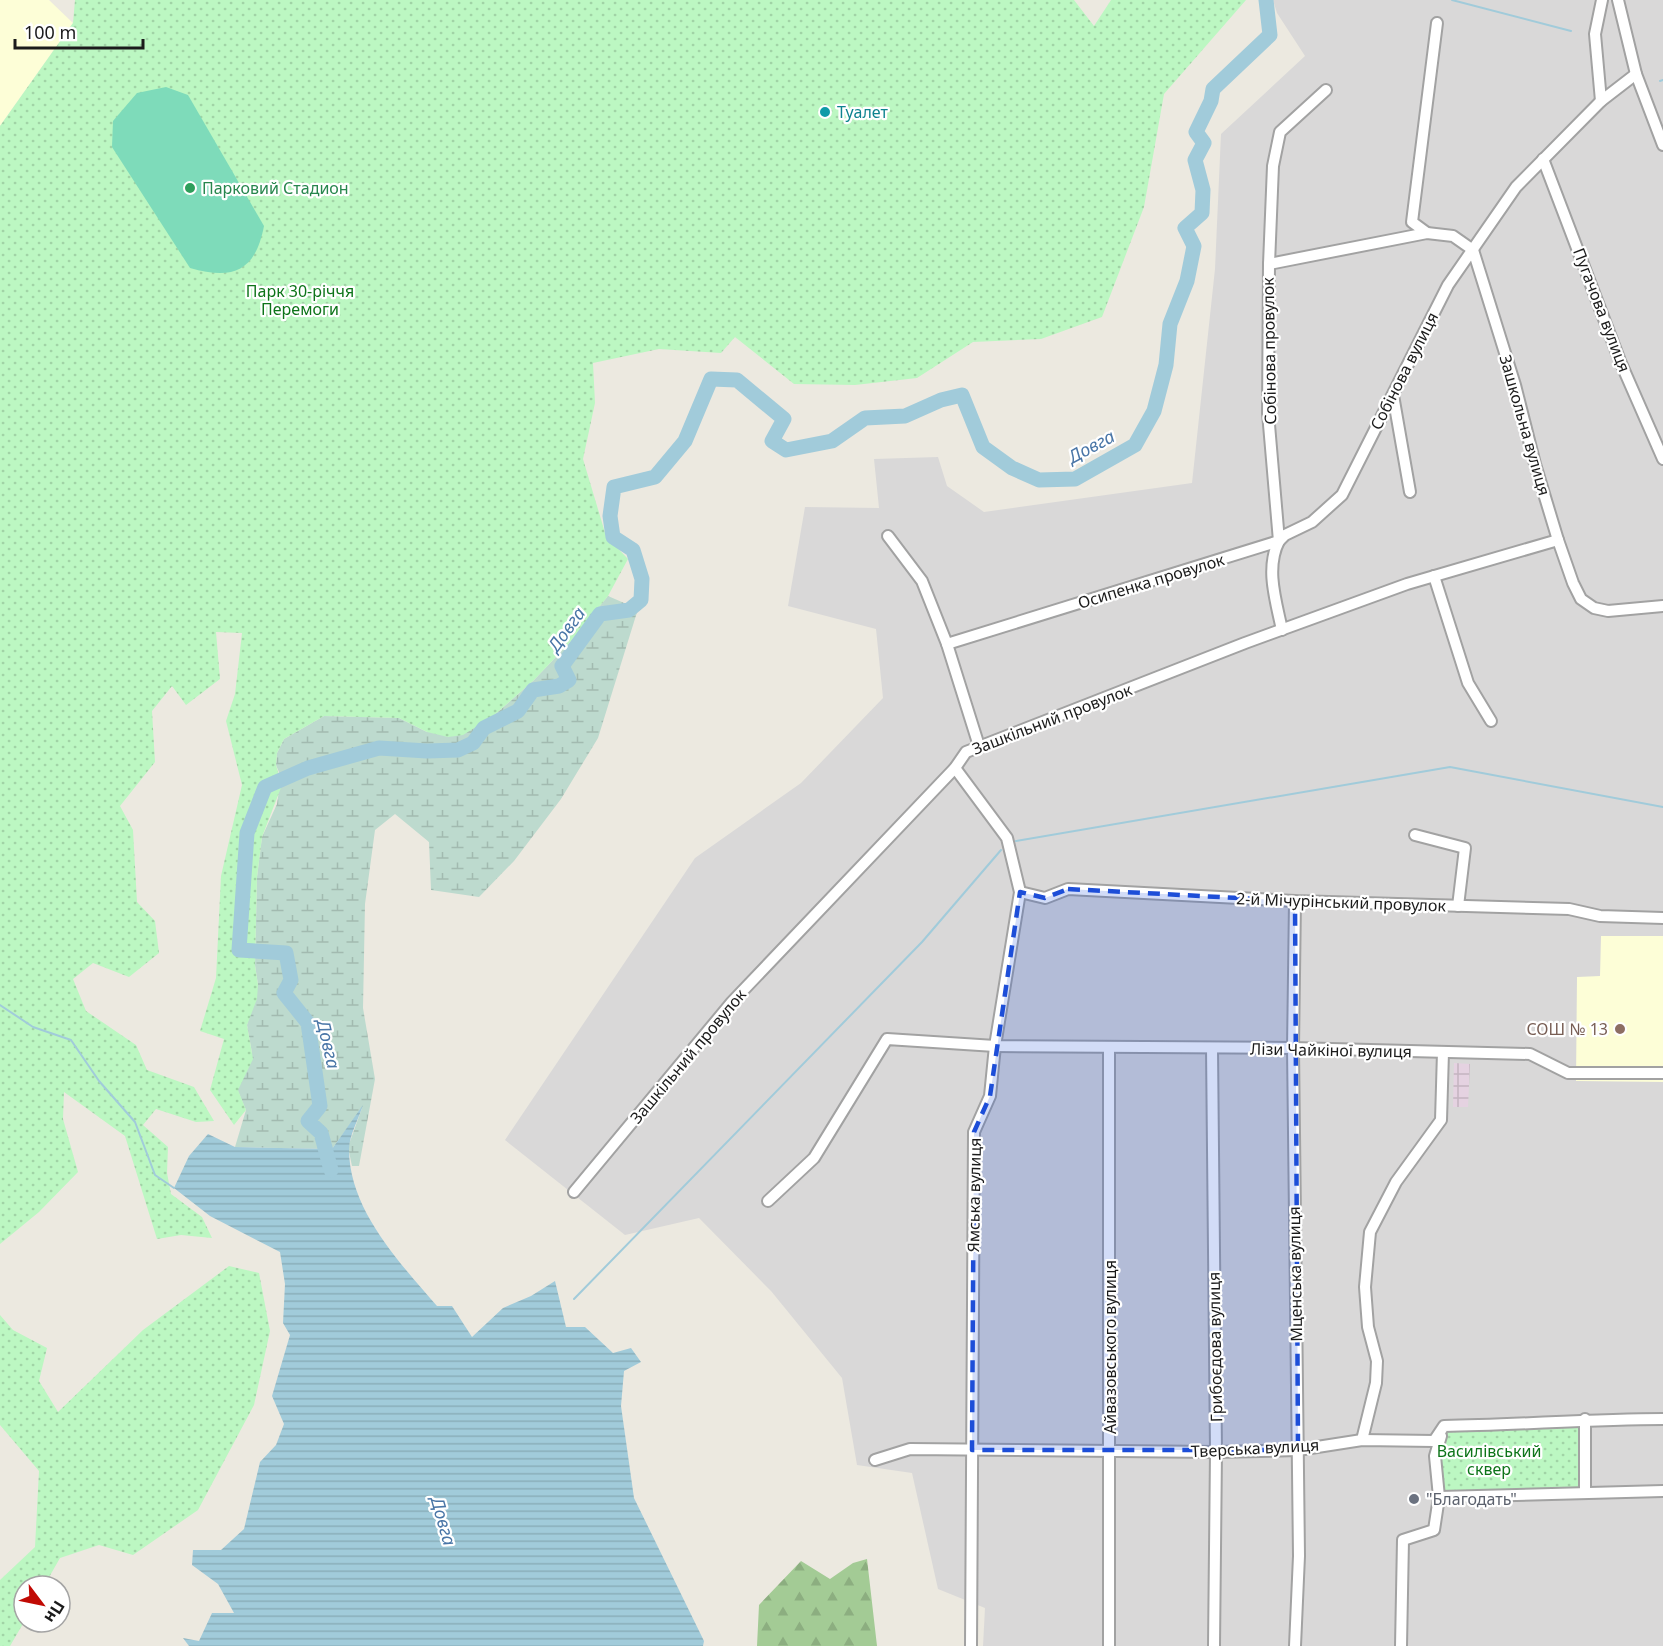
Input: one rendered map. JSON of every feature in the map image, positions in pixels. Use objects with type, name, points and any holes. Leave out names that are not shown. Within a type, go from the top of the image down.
[{"type":"street","points":[[1601,101],[1595,34],[1602,0]]},
{"type":"street","points":[[1618,0],[1636,74],[1663,145]]},
{"type":"street","points":[[1427,232],[1412,222],[1437,23]]},
{"type":"street","points":[[1269,264],[1427,232],[1453,236],[1473,250],[1516,187],[1601,101],[1636,74]]},
{"type":"street","name":"Собінова провулок","points":[[1282,630],[1274,594],[1271,559],[1279,541],[1268,413],[1269,264],[1273,166],[1280,132],[1326,90]]},
{"type":"street","name":"Пугачова вулиця","points":[[1543,159],[1620,361],[1663,459]]},
{"type":"street","name":"Собінова вулиця","points":[[1342,495],[1448,285],[1473,250]]},
{"type":"street","name":"Зашкольна вулиця","points":[[1473,250],[1572,583],[1581,599],[1594,608],[1608,611],[1663,606]]},
{"type":"street","points":[[1393,394],[1410,492]]},
{"type":"street","name":"Осипенка провулок","points":[[947,644],[1279,541],[1285,535],[1312,522],[1342,495]]},
{"type":"street","points":[[888,536],[922,581],[947,644],[979,746]]},
{"type":"street","name":"Зашкільний провулок","points":[[574,1192],[732,1002],[955,768],[966,752],[1282,630],[1434,576],[1558,540]]},
{"type":"street","points":[[1434,576],[1468,683],[1491,721]]},
{"type":"street","name":"Ямська вулиця","points":[[955,768],[1007,838],[1020,892],[995,1046],[990,1096],[974,1132],[971,1646]]},
{"type":"street","points":[[1415,835],[1466,848],[1458,906]]},
{"type":"street","name":"2-й Мічурінський провулок","points":[[1020,892],[1045,898],[1068,889],[1295,901],[1569,909],[1600,916],[1663,918]]},
{"type":"street","name":"Мценська вулиця","points":[[1295,901],[1293,1048],[1299,1556],[1295,1646]]},
{"type":"street","name":"Лізи Чайкіної вулиця","points":[[768,1201],[814,1158],[887,1038],[995,1046],[1293,1048],[1530,1054],[1568,1073],[1663,1073]]},
{"type":"street","name":"Айвазовського вулиця","points":[[1108,1646],[1109,1047]]},
{"type":"street","name":"Грибоєдова вулиця","points":[[1212,1048],[1216,1452],[1214,1646]]},
{"type":"street","points":[[1362,1440],[1376,1383],[1377,1361],[1368,1327],[1365,1287],[1370,1232],[1396,1182],[1441,1120],[1443,1052]]},
{"type":"street","points":[[1585,1419],[1585,1493]]},
{"type":"street","points":[[1401,1646],[1403,1540],[1434,1530],[1439,1497],[1435,1456],[1444,1426],[1523,1424],[1585,1419],[1663,1419]]},
{"type":"street","name":"Тверська вулиця","points":[[875,1460],[910,1449],[1216,1452],[1298,1450],[1362,1440],[1434,1441],[1444,1426]]},
{"type":"street","points":[[1439,1497],[1663,1491]]},
{"type":"highlighted area","points":[[1068,889],[1295,901],[1298,1450],[972,1450],[974,1132],[990,1096],[1020,892],[1045,898]]},
{"type":"shaded area","points":[[0,0],[49,0],[73,23],[0,126]]},
{"type":"shaded area","points":[[1273,0],[1663,0],[1663,1646],[983,1646],[985,1608],[938,1589],[912,1473],[857,1465],[842,1378],[771,1291],[699,1218],[625,1235],[505,1140],[695,858],[801,783],[883,698],[876,629],[788,606],[805,507],[879,508],[874,459],[938,457],[947,486],[984,512],[1192,483],[1215,269],[1221,134],[1305,56],[1277,13]]},
{"type":"shaded area","name":"СОШ № 13","points":[[1601,936],[1663,936],[1663,1082],[1576,1081],[1577,977],[1600,976]]},
{"type":"shaded area","points":[[1454,1063],[1470,1064],[1468,1107],[1453,1107]]},
{"type":"green space","name":"Парк 30-річчя Перемоги","points":[[75,0],[1074,0],[1094,26],[1111,0],[1246,0],[1164,94],[1144,207],[1102,317],[1041,339],[973,342],[917,378],[855,385],[794,384],[735,337],[721,353],[659,349],[593,363],[595,403],[583,459],[606,536],[628,559],[608,596],[571,641],[534,680],[492,717],[463,735],[448,737],[427,732],[399,718],[324,716],[284,739],[277,753],[276,765],[282,785],[262,837],[257,877],[255,965],[258,985],[257,999],[247,1025],[253,1059],[238,1090],[246,1110],[234,1125],[210,1090],[224,1039],[200,1031],[216,978],[221,876],[242,785],[226,721],[235,694],[242,633],[216,632],[220,679],[186,705],[172,686],[152,711],[155,762],[120,806],[133,830],[137,902],[155,921],[159,953],[129,977],[93,963],[73,979],[86,1011],[136,1045],[147,1070],[194,1087],[214,1121],[196,1122],[156,1109],[143,1125],[168,1147],[167,1173],[171,1194],[202,1217],[212,1238],[181,1235],[157,1239],[125,1136],[64,1092],[63,1119],[78,1172],[39,1212],[0,1244],[0,126],[73,23]]},
{"type":"green space","name":"Парковий Стадион","points":[[166,87],[188,95],[264,226],[255,254],[240,269],[218,273],[190,268],[112,147],[113,121],[137,93]]},
{"type":"green space","points":[[608,596],[638,609],[598,738],[561,799],[514,861],[479,897],[431,890],[429,842],[395,814],[375,830],[365,904],[363,1008],[375,1079],[359,1166],[352,1166],[348,1147],[362,1108],[332,1149],[235,1147],[246,1110],[237,1089],[252,1053],[247,1025],[258,985],[255,965],[257,877],[262,837],[277,804],[281,777],[276,765],[277,753],[284,739],[324,716],[399,718],[427,732],[492,717],[534,680],[571,641]]},
{"type":"green space","points":[[229,1266],[259,1273],[270,1331],[254,1405],[198,1510],[133,1555],[99,1545],[60,1558],[51,1574],[12,1574],[12,1634],[17,1634],[10,1646],[0,1646],[0,1580],[35,1547],[39,1471],[0,1425],[0,1315],[13,1330],[47,1348],[39,1381],[58,1412],[143,1330]]},
{"type":"green space","name":"Василівський сквер","points":[[1585,1419],[1585,1493],[1439,1497],[1435,1456],[1444,1426]]},
{"type":"green space","points":[[867,1559],[877,1646],[757,1646],[759,1605],[801,1561],[830,1579],[853,1563]]},
{"type":"water","points":[[363,1105],[349,1144],[351,1171],[358,1193],[379,1234],[437,1306],[452,1306],[472,1337],[503,1308],[531,1296],[555,1281],[566,1327],[585,1327],[613,1353],[631,1348],[641,1362],[624,1371],[621,1406],[634,1498],[704,1641],[703,1646],[189,1646],[183,1638],[199,1641],[212,1613],[234,1613],[218,1584],[192,1565],[193,1550],[221,1550],[244,1529],[260,1462],[276,1445],[284,1424],[272,1396],[290,1335],[283,1323],[285,1284],[280,1252],[210,1216],[174,1188],[189,1156],[208,1134],[235,1147],[332,1149]]},
{"type":"waterway","name":"Довга","points":[[331,1170],[321,1133],[308,1121],[320,1106],[308,1023],[284,993],[291,980],[286,953],[239,950],[247,833],[265,787],[308,768],[379,748],[458,750],[473,743],[484,728],[518,711],[533,690],[559,686],[569,680],[562,666],[600,614],[629,610],[641,600],[642,579],[633,550],[613,537],[610,516],[614,487],[655,477],[685,441],[711,379],[737,380],[784,419],[772,441],[786,450],[832,441],[865,418],[905,416],[941,400],[962,395],[983,447],[1012,468],[1039,480],[1075,479],[1135,445],[1154,411],[1166,365],[1170,324],[1187,281],[1194,246],[1185,228],[1202,213],[1203,190],[1195,160],[1204,143],[1196,132],[1211,101],[1213,89],[1270,35],[1266,0]]},
{"type":"waterway","points":[[1452,0],[1571,31]]},
{"type":"waterway","points":[[1016,841],[1450,767],[1663,807]]},
{"type":"waterway","points":[[574,1299],[922,942],[1001,850]]},
{"type":"waterway","points":[[0,1005],[33,1027],[71,1040],[99,1081],[135,1122],[155,1175],[174,1188]]},
{"type":"place","name":"Туалет","points":[[825,112]]},
{"type":"place","name":"Парковий Стадион","points":[[190,188]]},
{"type":"place","name":"СОШ № 13","points":[[1620,1029]]},
{"type":"place","name":"\"Благодать\"","points":[[1414,1499]]}]
